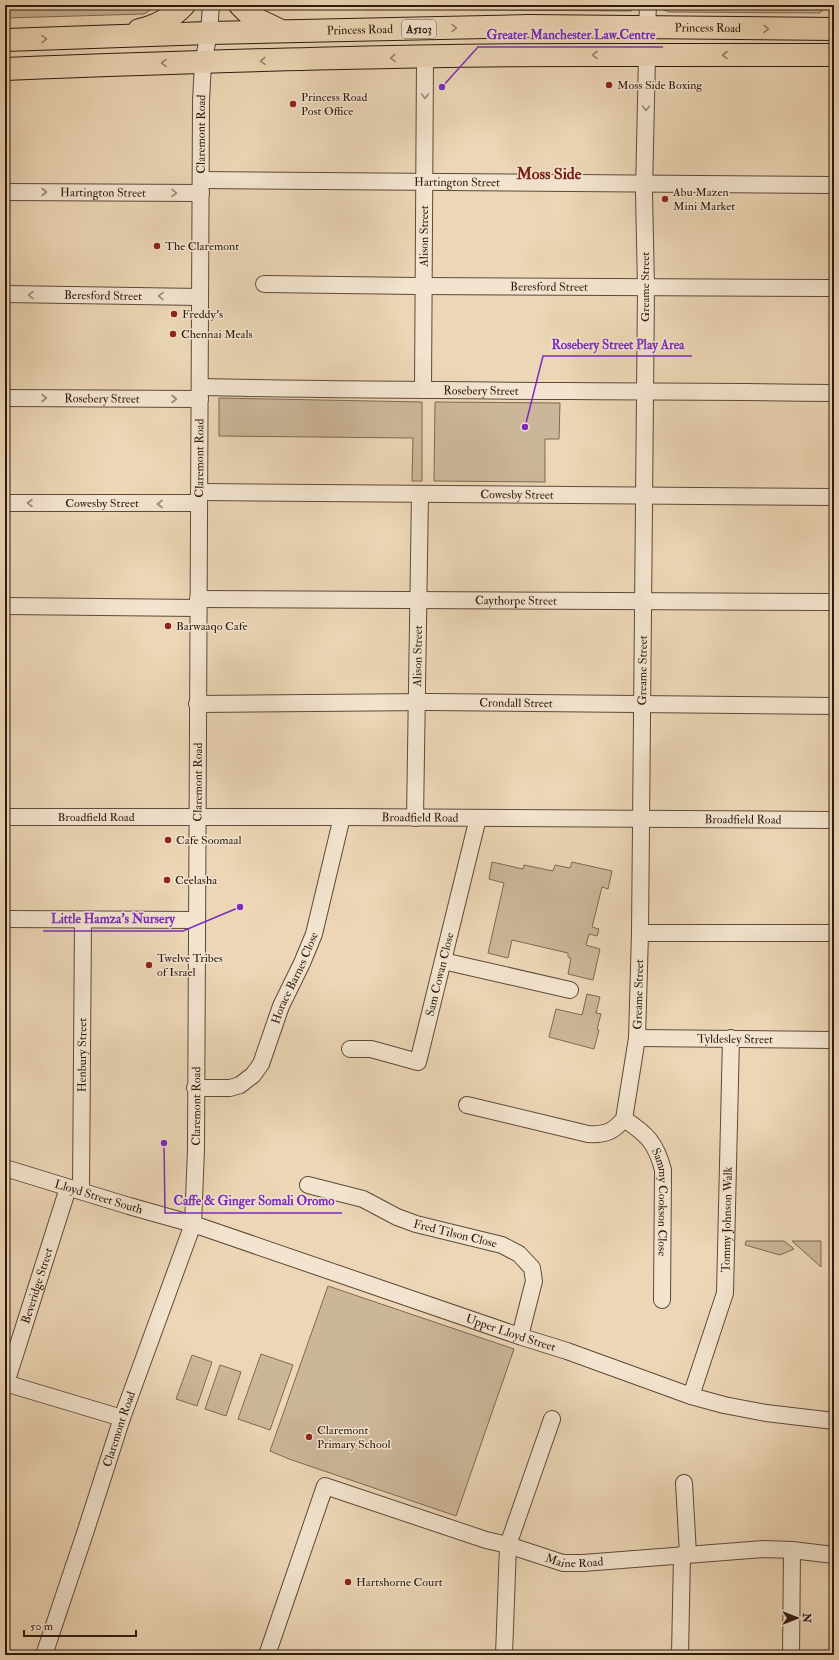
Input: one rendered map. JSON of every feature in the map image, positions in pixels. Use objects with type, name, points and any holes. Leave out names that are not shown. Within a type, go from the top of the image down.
[{"type":"highway","points":[[100,37],[141,30],[152,26],[169,17],[184,5]]},
{"type":"highway","points":[[240,5],[252,17],[282,32]]},
{"type":"highway","name":"Princess Road","points":[[5,40],[209,33],[528,26],[834,29]]},
{"type":"highway","points":[[5,69],[425,57],[834,55]]},
{"type":"street","name":"Claremont Road","points":[[44,1655],[122,1418],[193,1224],[196,1149],[196,817],[201,101],[203,63],[209,33],[211,5]]},
{"type":"street","points":[[647,28],[648,5]]},
{"type":"street","name":"Greame Street","points":[[624,1119],[637,1038],[640,933],[646,288],[644,183],[647,55]]},
{"type":"street","name":"Alison Street","points":[[422,390],[425,57]]},
{"type":"street","name":"Hartington Street","points":[[5,192],[423,181],[834,185]]},
{"type":"street","name":"Beresford Street","points":[[264,284],[646,288],[834,288]]},
{"type":"street","name":"Beresford Street","points":[[5,294],[200,297]]},
{"type":"street","name":"Rosebery Street","points":[[5,398],[200,393],[422,390],[645,390],[834,393]]},
{"type":"street","name":"Alison Street","points":[[415,818],[420,494]]},
{"type":"street","name":"Cowesby Street","points":[[5,503],[420,494],[834,497]]},
{"type":"street","name":"Caythorpe Street","points":[[5,606],[418,599],[834,602]]},
{"type":"street","name":"Crondall Street","points":[[197,704],[417,702],[834,706]]},
{"type":"street","name":"Broadfield Road","points":[[5,817],[342,817],[834,820]]},
{"type":"street","name":"Horace Barnes Close","points":[[195,1088],[230,1088],[240,1085],[253,1076],[261,1064],[280,1006],[302,963],[314,934],[342,817]]},
{"type":"street","name":"Sam Cowan Close","points":[[350,1049],[371,1049],[418,1062],[478,818]]},
{"type":"street","points":[[5,919],[197,920]]},
{"type":"street","name":"Henbury Street","points":[[74,1189],[83,920]]},
{"type":"street","points":[[640,933],[834,933]]},
{"type":"street","points":[[443,961],[570,990]]},
{"type":"street","name":"Tyldesley Street","points":[[637,1038],[834,1040]]},
{"type":"street","name":"Tommy Johnson Walk","points":[[691,1396],[725,1293],[731,1038]]},
{"type":"street","points":[[467,1105],[588,1134],[600,1135],[615,1129],[624,1119]]},
{"type":"street","name":"Sammy Cookson Close","points":[[624,1119],[639,1128],[651,1141],[659,1154],[663,1170],[662,1300]]},
{"type":"street","name":"Lloyd Street South","points":[[5,1168],[193,1224]]},
{"type":"street","name":"Fred Tilson Close","points":[[308,1185],[363,1199],[397,1217],[416,1224],[502,1245],[519,1254],[532,1268],[534,1281],[520,1336]]},
{"type":"street","name":"Beveridge Street","points":[[6,1383],[74,1189]]},
{"type":"street","name":"Upper Lloyd Street","points":[[193,1224],[567,1351],[691,1396],[744,1410],[834,1421]]},
{"type":"street","points":[[6,1383],[122,1418]]},
{"type":"street","points":[[504,1655],[508,1545],[552,1419]]},
{"type":"street","points":[[680,1655],[685,1554],[684,1483]]},
{"type":"street","name":"Maine Road","points":[[267,1655],[325,1486],[486,1540],[508,1545],[563,1563],[583,1563],[764,1549],[792,1550],[834,1555]]},
{"type":"street","points":[[791,1655],[792,1550]]},
{"type":"shaded area","points":[[5,5],[158,5],[144,14],[5,18]]},
{"type":"shaded area","points":[[261,5],[352,5],[337,9],[264,7]]},
{"type":"shaded area","points":[[636,5],[631,11],[624,11],[379,9],[363,6]]},
{"type":"shaded area","points":[[660,5],[824,5],[824,9],[820,13],[669,12],[661,9]]},
{"type":"shaded area","points":[[219,398],[422,402],[422,481],[412,481],[413,438],[219,436]]},
{"type":"shaded area","points":[[435,402],[560,403],[559,439],[545,439],[545,482],[434,481]]},
{"type":"shaded area","points":[[492,862],[523,869],[524,865],[553,871],[555,865],[570,868],[572,862],[612,871],[608,889],[602,887],[592,927],[599,929],[597,936],[589,934],[586,945],[600,949],[593,980],[568,974],[571,958],[568,957],[568,953],[512,940],[508,958],[488,953],[504,883],[489,879]]},
{"type":"shaded area","points":[[587,994],[600,997],[596,1013],[601,1014],[594,1049],[549,1037],[556,1009],[582,1015]]},
{"type":"shaded area","points":[[746,1241],[784,1241],[794,1249],[780,1255],[745,1245]]},
{"type":"shaded area","points":[[792,1241],[821,1241],[821,1267]]},
{"type":"shaded area","points":[[328,1286],[514,1349],[456,1516],[289,1459],[270,1451]]},
{"type":"shaded area","points":[[261,1354],[293,1365],[270,1430],[238,1419]]},
{"type":"shaded area","points":[[192,1355],[212,1362],[197,1406],[176,1399]]},
{"type":"shaded area","points":[[220,1365],[241,1372],[226,1416],[205,1409]]},
{"type":"place","name":"Moss Side Boxing","points":[[609,85]]},
{"type":"place","name":"Greater Manchester Law Centre","points":[[442,87]]},
{"type":"place","name":"Princess Road Post Office","points":[[293,104]]},
{"type":"place","name":"Abu Mazen Mini Market","points":[[665,199]]},
{"type":"place","name":"The Claremont","points":[[157,246]]},
{"type":"place","name":"Freddy's","points":[[174,314]]},
{"type":"place","name":"Chennai Meals","points":[[173,334]]},
{"type":"place","name":"Rosebery Street Play Area","points":[[525,427]]},
{"type":"place","name":"Barwaaqo Cafe","points":[[168,626]]},
{"type":"place","name":"Cafe Soomaal","points":[[168,840]]},
{"type":"place","name":"Ceelasha","points":[[167,880]]},
{"type":"place","name":"Little Hamza's Nursery","points":[[240,907]]},
{"type":"place","name":"Twelve Tribes of Israel","points":[[149,965]]},
{"type":"place","name":"Caffe & Ginger Somali Oromo","points":[[164,1143]]},
{"type":"place","name":"Claremont Primary School","points":[[309,1437]]},
{"type":"place","name":"Hartshorne Court","points":[[348,1582]]},
{"type":"district","name":"Moss Side","points":[[549,173]]}]
